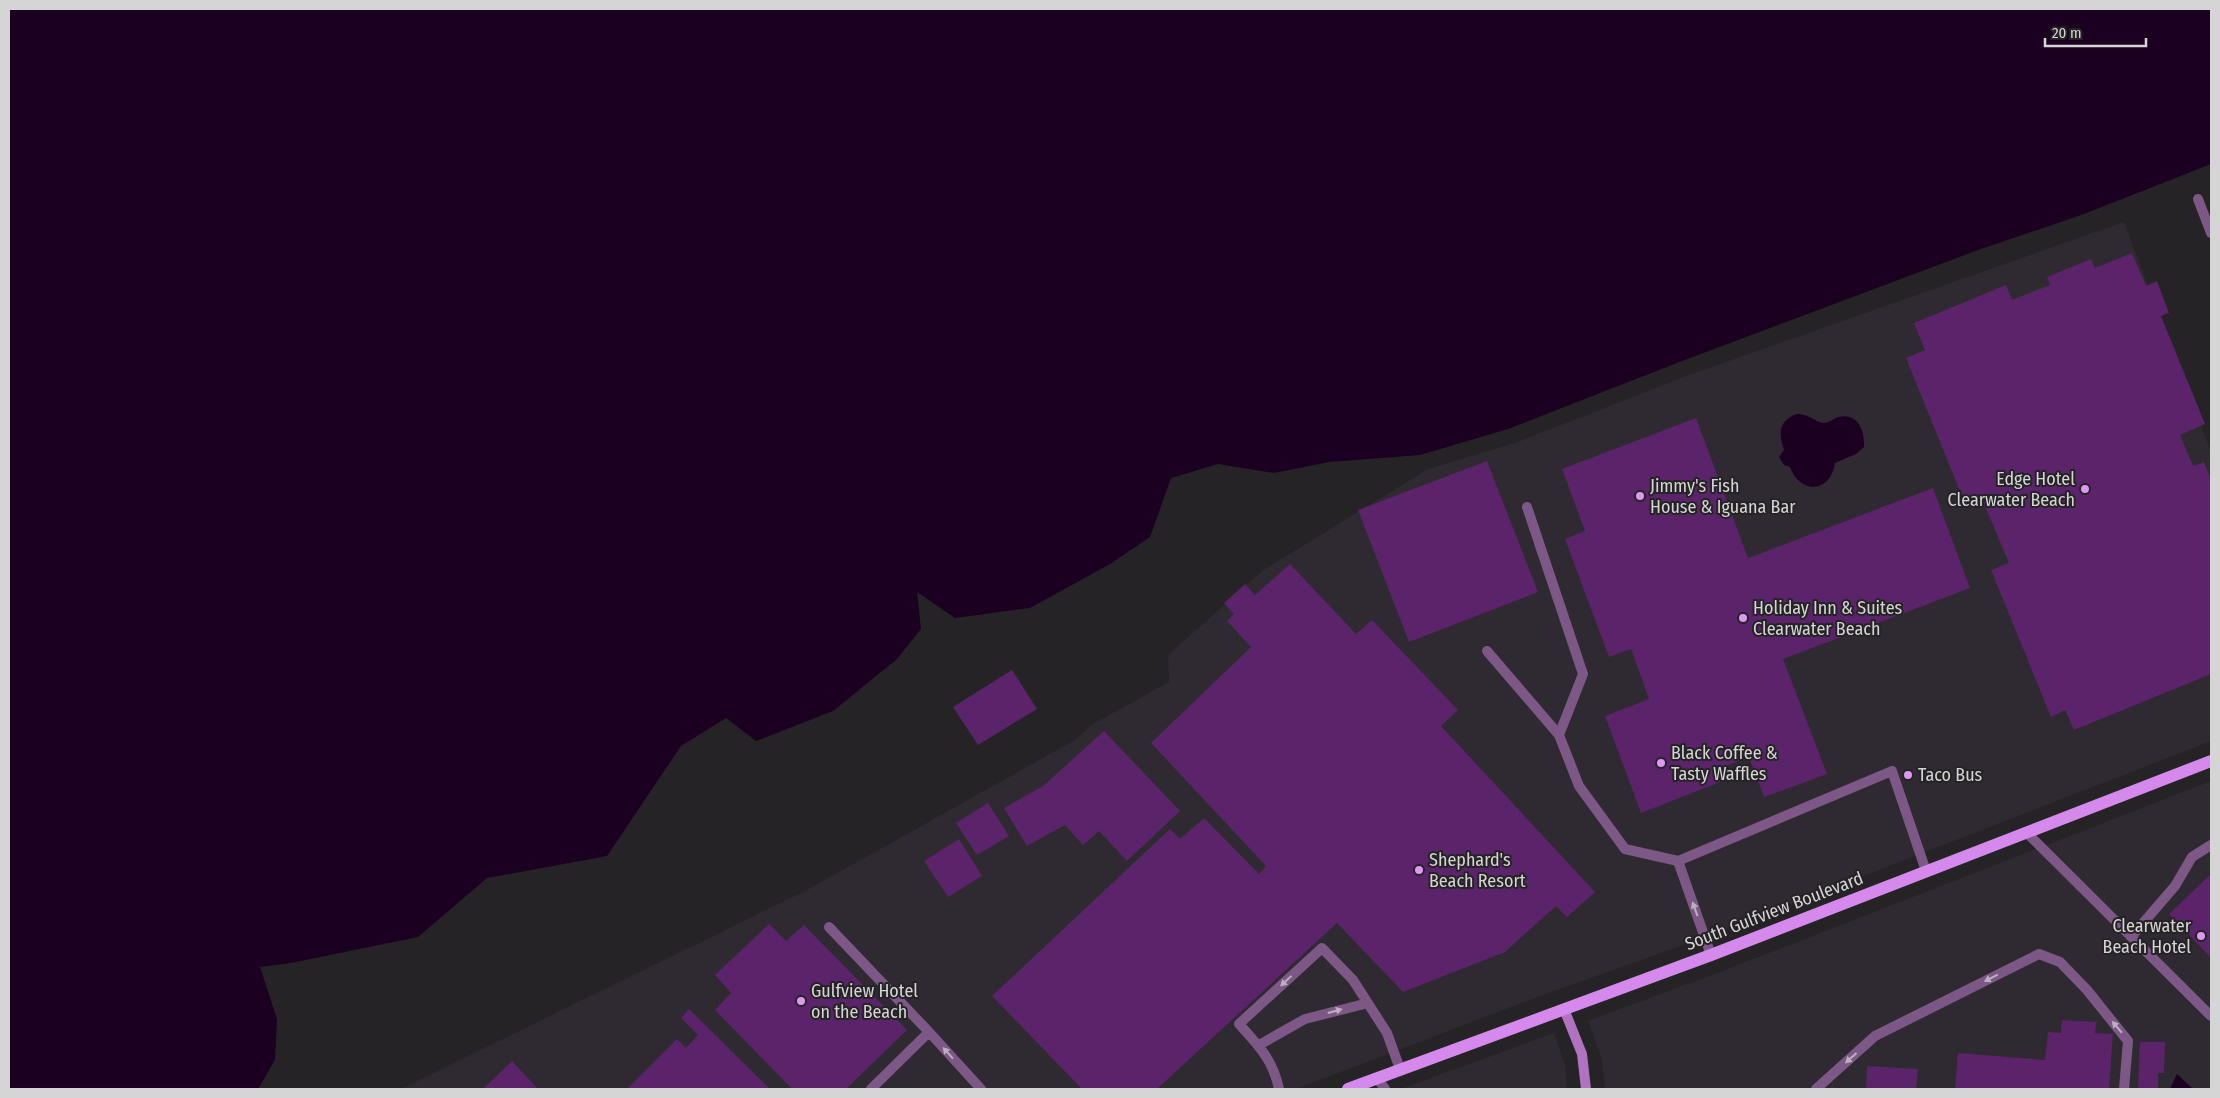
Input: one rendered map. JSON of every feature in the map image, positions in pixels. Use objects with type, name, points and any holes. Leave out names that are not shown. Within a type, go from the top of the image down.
[{"type":"main road","name":"South Gulfview Boulevard","points":[[1348,1089],[1712,955],[2211,761]]},
{"type":"street","points":[[1564,1009],[1584,1063],[1586,1089]]},
{"type":"lane","points":[[2198,200],[2211,233]]},
{"type":"lane","points":[[1527,507],[1583,674],[1559,735]]},
{"type":"lane","points":[[1487,651],[1559,735],[1579,786],[1625,849],[1678,862],[1892,771],[1926,871]]},
{"type":"lane","points":[[2026,832],[2211,1016]]},
{"type":"lane","points":[[2131,937],[2175,886],[2192,857],[2211,844]]},
{"type":"lane","points":[[1678,862],[1712,955]]},
{"type":"lane","points":[[829,927],[981,1089]]},
{"type":"lane","points":[[1279,1089],[1277,1077],[1267,1054],[1239,1024],[1322,948],[1353,980],[1368,1003],[1387,1033],[1400,1069]]},
{"type":"lane","points":[[1816,1089],[1875,1036],[2039,954],[2060,962],[2128,1040],[2124,1089]]},
{"type":"lane","points":[[1259,1045],[1305,1020],[1368,1003]]},
{"type":"lane","points":[[871,1089],[929,1032]]},
{"type":"lane","points":[[1377,1078],[1385,1089]]},
{"type":"shaded area","points":[[9,9],[2211,9],[2211,164],[2084,214],[1978,250],[1682,361],[1508,429],[1420,455],[1329,462],[1274,473],[1218,464],[1171,478],[1150,537],[1110,564],[1030,608],[955,618],[917,592],[921,629],[897,659],[833,711],[756,741],[726,718],[681,746],[607,856],[487,878],[418,937],[291,963],[260,967],[277,1019],[275,1060],[258,1089],[9,1089]]},
{"type":"shaded area","points":[[2124,222],[2211,452],[2211,741],[1703,938],[1540,996],[1296,1089],[401,1089],[805,891],[1075,740],[1093,724],[1169,682],[1168,655],[1262,571],[1428,469],[1515,443],[1689,375]]},
{"type":"shaded area","points":[[1797,414],[1805,415],[1823,423],[1838,417],[1851,417],[1859,424],[1861,429],[1864,447],[1856,454],[1835,463],[1828,480],[1822,485],[1808,486],[1801,482],[1790,467],[1784,465],[1779,457],[1784,450],[1781,438],[1783,424]]},
{"type":"shaded area","points":[[2211,781],[2211,1089],[1605,1089],[1602,1060],[1588,1021],[1720,972]]},
{"type":"shaded area","points":[[1554,1033],[1565,1065],[1567,1089],[1401,1089]]},
{"type":"shaded area","points":[[2177,1074],[2193,1089],[2170,1089]]},
{"type":"building","name":"Edge Hotel Clearwater Beach","points":[[2132,253],[2146,286],[2157,281],[2169,313],[2161,316],[2205,424],[2180,435],[2193,466],[2204,462],[2211,480],[2211,674],[2074,730],[2065,710],[2051,717],[1991,570],[2009,563],[1982,499],[1966,506],[1906,358],[1925,350],[1914,323],[2006,285],[2012,300],[2050,285],[2047,277],[2091,259],[2095,268]]},
{"type":"building","name":"Holiday Inn & Suites Clearwater Beach","points":[[1696,418],[1748,558],[1933,488],[1970,588],[1783,659],[1827,774],[1764,797],[1749,757],[1723,767],[1728,779],[1641,813],[1605,716],[1649,699],[1631,649],[1609,657],[1565,539],[1585,531],[1562,469]]},
{"type":"building","points":[[1487,461],[1538,592],[1409,642],[1358,510]]},
{"type":"building","name":"Shephard's Beach Resort","points":[[1290,564],[1356,634],[1372,620],[1458,710],[1441,726],[1595,892],[1567,917],[1556,906],[1505,952],[1403,992],[1337,923],[1157,1089],[1082,1089],[992,996],[1170,829],[1180,839],[1204,818],[1259,874],[1266,866],[1151,743],[1251,647],[1227,621],[1234,614],[1224,603],[1245,584],[1255,595]]},
{"type":"building","points":[[1012,670],[1037,709],[978,745],[953,707]]},
{"type":"building","points":[[1104,731],[1180,811],[1127,861],[1099,831],[1083,845],[1065,825],[1027,846],[1004,808],[1043,786]]},
{"type":"building","points":[[988,803],[1009,836],[977,855],[956,823]]},
{"type":"building","points":[[959,839],[982,876],[948,897],[924,861]]},
{"type":"building","name":"Clearwater Beach Hotel","points":[[2211,874],[2211,958],[2169,914]]},
{"type":"building","name":"Gulfview Hotel on the Beach","points":[[769,924],[786,941],[804,925],[907,1030],[846,1089],[792,1089],[715,1010],[731,993],[715,975]]},
{"type":"building","points":[[689,1009],[770,1089],[627,1089],[677,1039],[686,1048],[698,1035],[681,1018]]},
{"type":"building","points":[[2062,1020],[2096,1022],[2095,1033],[2113,1034],[2109,1089],[1955,1089],[1958,1053],[2045,1060],[2048,1032],[2061,1033]]},
{"type":"building","points":[[2140,1042],[2165,1042],[2164,1073],[2158,1073],[2158,1089],[2138,1089]]},
{"type":"building","points":[[512,1061],[538,1089],[483,1089]]},
{"type":"building","points":[[1867,1066],[1918,1069],[1916,1089],[1866,1089]]},
{"type":"place","name":"Edge Hotel Clearwater Beach","points":[[2085,489]]},
{"type":"place","name":"Jimmy's Fish House & Iguana Bar","points":[[1640,496]]},
{"type":"place","name":"Holiday Inn & Suites Clearwater Beach","points":[[1743,618]]},
{"type":"place","name":"Black Coffee & Tasty Waffles","points":[[1661,763]]},
{"type":"place","name":"Taco Bus","points":[[1908,775]]},
{"type":"place","name":"Shephard's Beach Resort","points":[[1419,870]]},
{"type":"place","name":"Clearwater Beach Hotel","points":[[2201,936]]},
{"type":"place","name":"Gulfview Hotel on the Beach","points":[[801,1001]]}]
